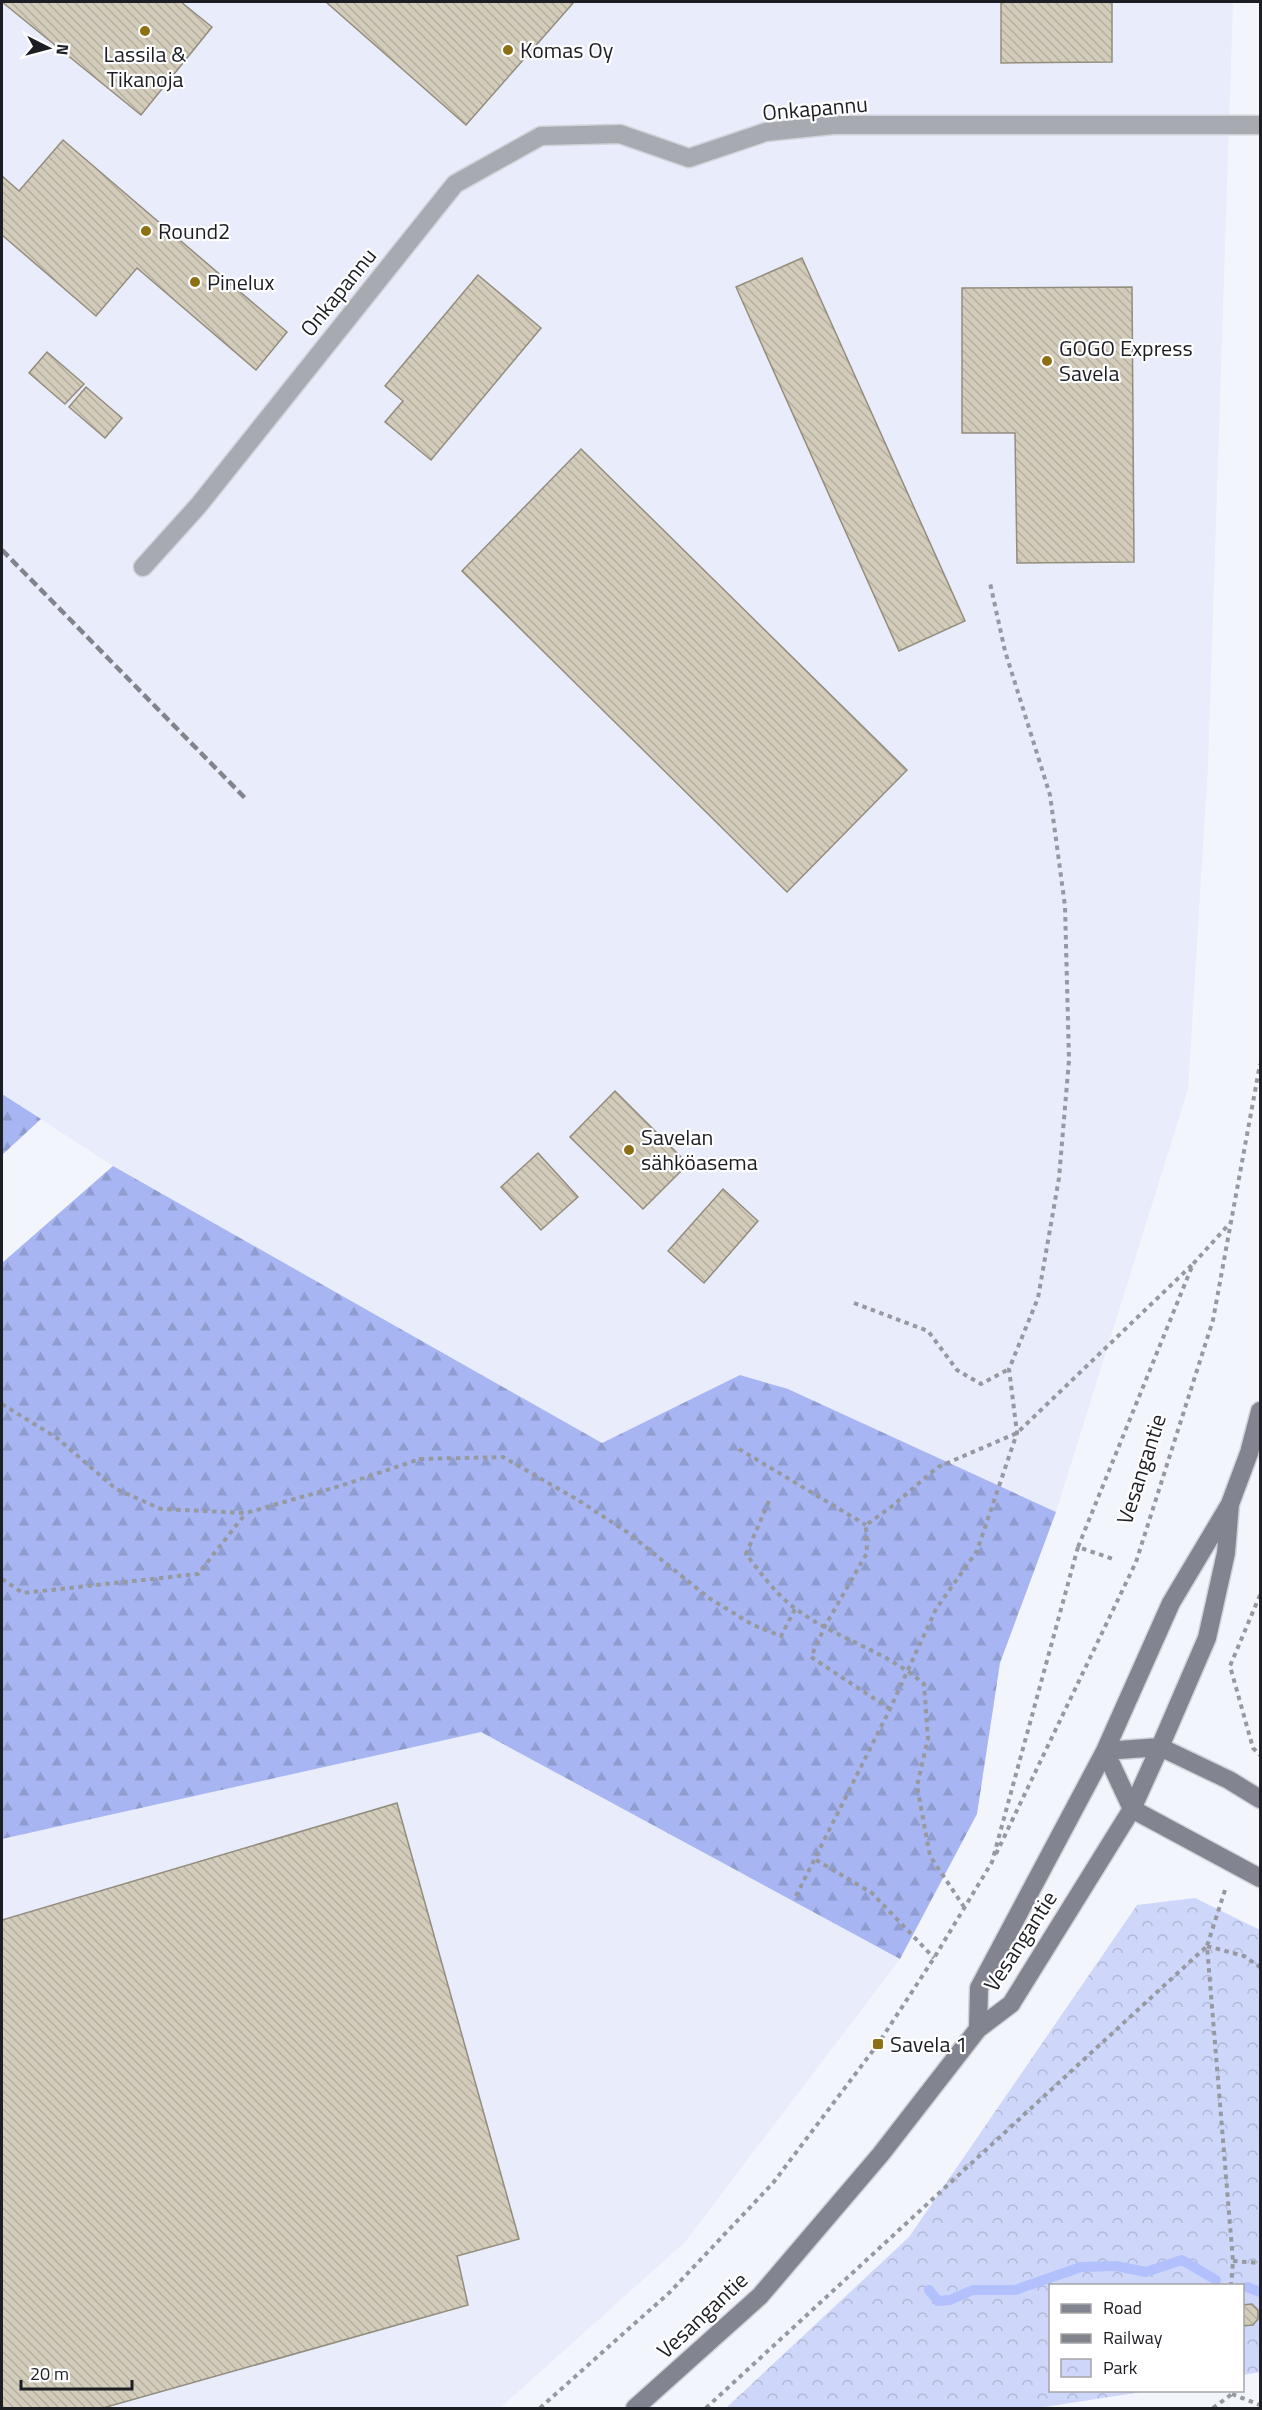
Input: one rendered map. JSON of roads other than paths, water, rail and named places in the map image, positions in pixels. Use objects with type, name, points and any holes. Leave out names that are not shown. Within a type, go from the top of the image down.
[{"type":"main road","name":"Vesangantie","points":[[978,2029],[979,1988],[1105,1751],[1171,1603],[1230,1504],[1249,1454],[1260,1411]]},
{"type":"main road","name":"Vesangantie","points":[[635,2409],[760,2296],[881,2154],[978,2029],[1011,2004],[1132,1809],[1160,1747],[1207,1638],[1226,1553],[1230,1504]]},
{"type":"main road","points":[[1260,1799],[1229,1780],[1160,1747],[1105,1751],[1132,1809],[1260,1878]]},
{"type":"street","name":"Onkapannu","points":[[143,567],[198,506],[455,184],[541,136],[620,134],[689,158],[766,132],[833,125],[1260,125]]},
{"type":"waterway","points":[[929,2290],[938,2301],[950,2300],[973,2290],[1015,2290],[1081,2267],[1116,2266],[1146,2272],[1182,2260],[1216,2280]]},
{"type":"waterway","points":[[1247,2287],[1260,2292]]},
{"type":"railway","points":[[2,550],[245,798]]},
{"type":"place","name":"Lassila & Tikanoja","points":[[145,31]]},
{"type":"place","name":"Komas Oy","points":[[508,50]]},
{"type":"place","name":"Round2","points":[[146,231]]},
{"type":"place","name":"Pinelux","points":[[195,282]]},
{"type":"place","name":"GOGO Express Savela","points":[[1047,361]]},
{"type":"place","name":"Savelan sähköasema","points":[[629,1150]]},
{"type":"place","name":"Savela 1","points":[[878,2044]]}]
